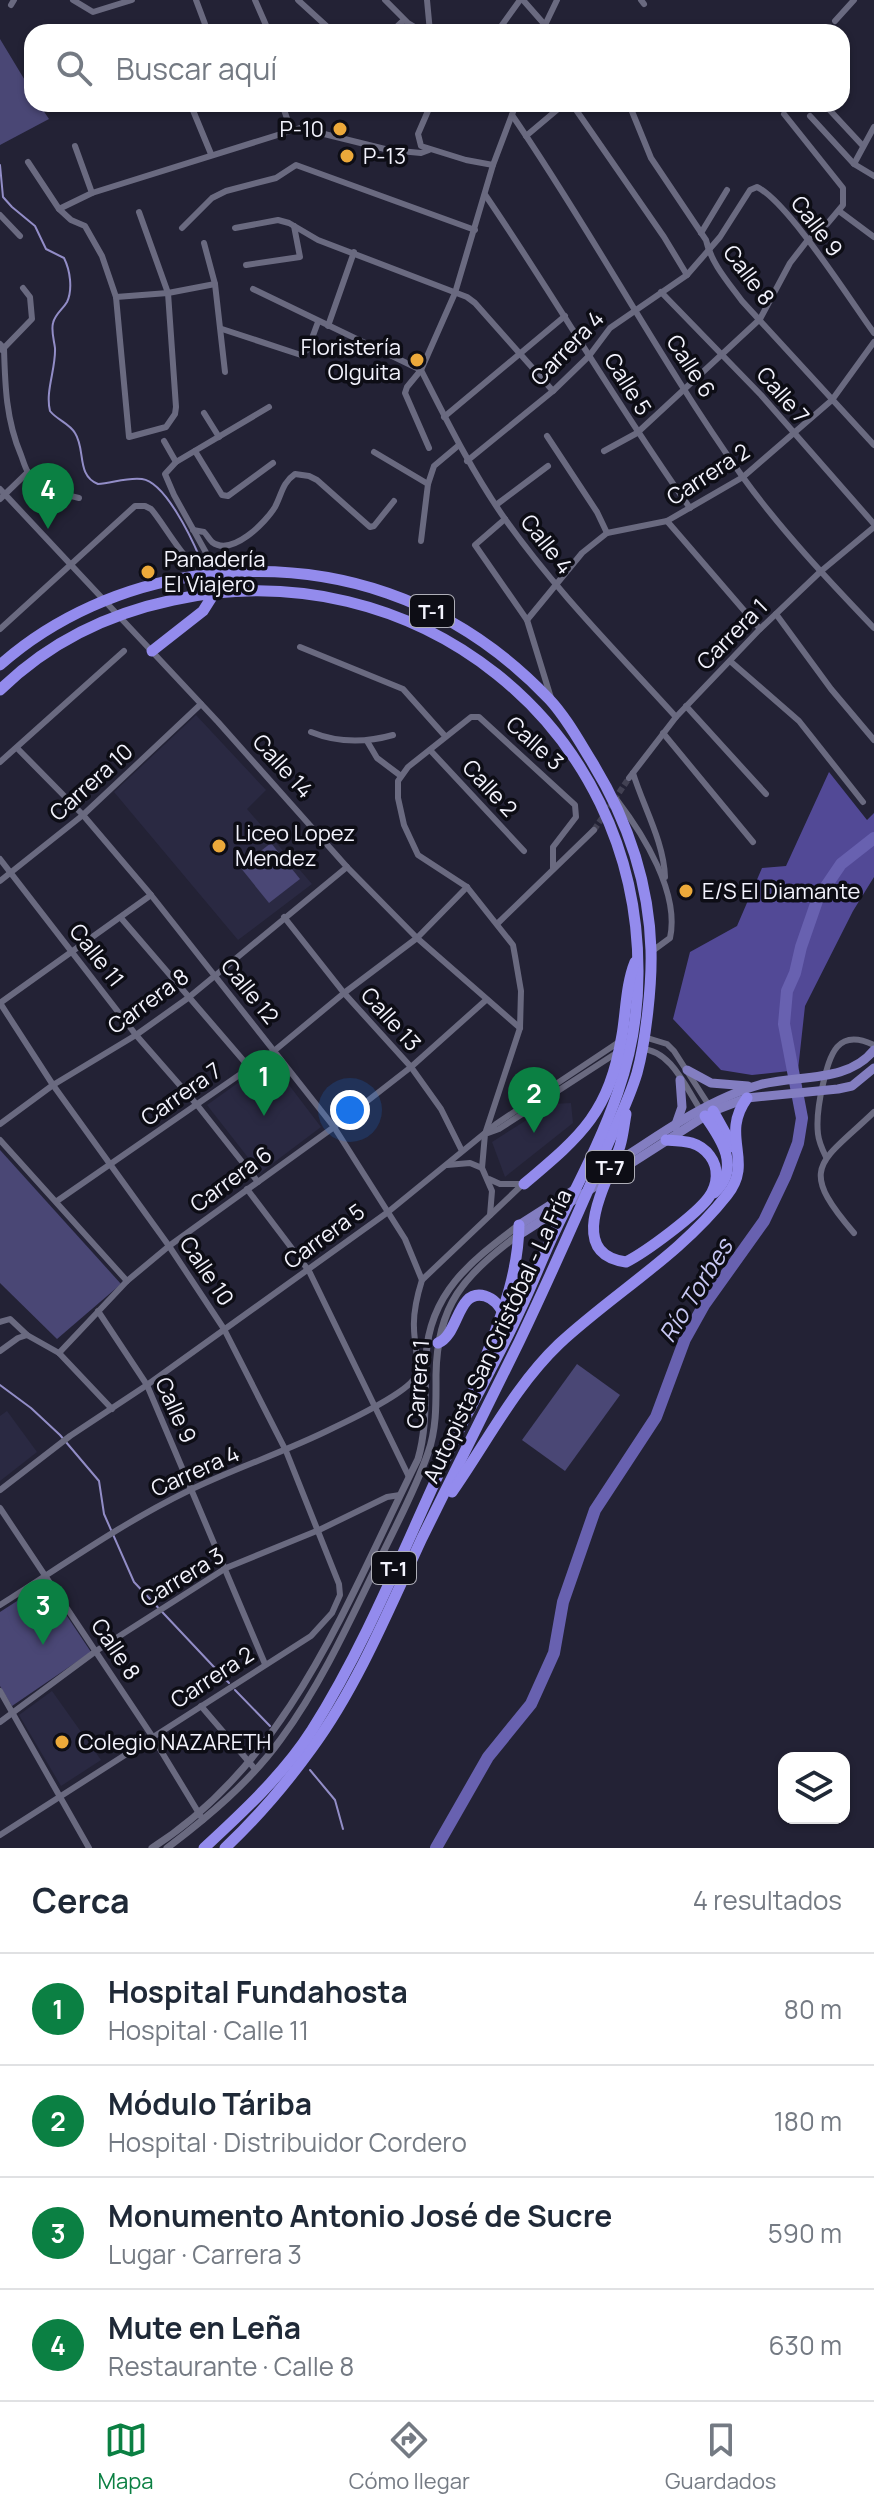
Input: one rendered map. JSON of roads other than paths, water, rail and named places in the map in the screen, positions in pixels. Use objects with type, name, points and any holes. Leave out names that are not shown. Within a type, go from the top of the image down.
[{"type":"highway","name":"Autopista San Cristóbal - La Fría","points":[[0,665],[43,633],[124,593],[169,581],[226,572],[271,571],[346,579],[398,597],[459,626],[501,656],[551,702],[603,780],[630,839],[643,878],[651,952],[629,1098],[556,1267],[374,1640],[315,1745],[274,1798],[225,1848]]},
{"type":"highway","name":"T-1","points":[[0,690],[31,662],[83,630],[130,611],[215,592],[274,591],[331,597],[402,618],[449,641],[507,685],[546,720],[602,805],[624,861],[638,954],[631,971],[632,1004]]},
{"type":"highway","points":[[152,651],[203,611],[215,592]]},
{"type":"highway","name":"Autopista San Cristóbal - La Fría","points":[[204,1848],[261,1791],[309,1735],[355,1654],[542,1259],[612,1137],[619,1093],[633,1065],[632,1004]]},
{"type":"highway","points":[[524,1184],[587,1126],[605,1098],[632,1004]]},
{"type":"highway","points":[[430,1522],[534,1372],[581,1325],[667,1258],[701,1226],[730,1192],[739,1167],[735,1121],[747,1098]]},
{"type":"highway","points":[[612,1137],[592,1226],[596,1243],[605,1255],[626,1262],[649,1249],[709,1198],[725,1180],[728,1157],[707,1110]]},
{"type":"highway","points":[[707,1110],[737,1154]]},
{"type":"highway","points":[[666,1140],[696,1144],[712,1158],[717,1174],[709,1198]]},
{"type":"highway","points":[[460,1430],[479,1373],[504,1314],[519,1230]]},
{"type":"highway","points":[[438,1343],[449,1336],[464,1304],[472,1296],[484,1295],[495,1301],[504,1314]]},
{"type":"main road","name":"T-7","points":[[519,1230],[675,1127],[707,1110],[759,1084],[842,1072],[863,1062],[874,1048]]},
{"type":"main road","name":"T-7","points":[[707,1110],[747,1098],[852,1086],[874,1068]]},
{"type":"main road","points":[[687,1070],[711,1083],[759,1084]]},
{"type":"main road","points":[[675,1127],[682,1107],[680,1080]]},
{"type":"main road","name":"Carrera 1","points":[[519,1230],[666,1140],[707,1110]]},
{"type":"street","points":[[73,0],[93,12],[132,0]]},
{"type":"street","points":[[196,0],[205,24]]},
{"type":"street","points":[[255,0],[266,24]]},
{"type":"street","points":[[298,0],[324,24]]},
{"type":"street","points":[[385,0],[410,24]]},
{"type":"street","points":[[427,0],[429,24]]},
{"type":"street","points":[[503,24],[521,0],[540,24]]},
{"type":"street","points":[[546,24],[557,0]]},
{"type":"street","points":[[835,21],[854,0]]},
{"type":"street","points":[[400,24],[404,20]]},
{"type":"street","points":[[194,112],[211,154]]},
{"type":"street","points":[[285,112],[291,130]]},
{"type":"street","points":[[428,112],[418,134],[421,146],[493,165]]},
{"type":"street","points":[[429,448],[405,393],[421,370],[455,293],[493,165],[513,112]]},
{"type":"street","points":[[526,136],[554,112]]},
{"type":"street","points":[[578,112],[687,275]]},
{"type":"street","name":"Calle 8","points":[[632,112],[651,158],[742,301],[874,445]]},
{"type":"street","points":[[831,112],[863,146]]},
{"type":"street","points":[[604,451],[637,433],[760,319],[790,263],[807,241],[839,211],[845,197],[843,188],[784,114]]},
{"type":"street","name":"Calle 6","points":[[512,115],[614,272],[634,311],[743,477],[820,572],[874,628]]},
{"type":"street","points":[[810,116],[854,164],[874,176]]},
{"type":"street","points":[[854,164],[874,127]]},
{"type":"street","points":[[59,209],[92,193],[300,128],[389,150],[421,153],[429,150]]},
{"type":"street","points":[[75,146],[92,193]]},
{"type":"street","points":[[28,162],[59,209],[71,220],[85,226],[102,256],[116,297],[129,437],[166,427],[175,414],[168,293],[139,212]]},
{"type":"street","points":[[182,228],[212,198],[226,191],[276,178],[296,165],[475,230]]},
{"type":"street","name":"Carrera 4","points":[[467,461],[553,391],[589,356],[610,328],[687,275],[709,252],[753,188]]},
{"type":"street","name":"Calle 9","points":[[753,188],[760,188],[775,200],[874,333]]},
{"type":"street","points":[[701,233],[727,190]]},
{"type":"street","name":"Calle 5","points":[[486,196],[637,433],[690,508]]},
{"type":"street","points":[[839,211],[874,237]]},
{"type":"street","points":[[0,215],[20,236]]},
{"type":"street","points":[[235,228],[278,220],[318,240],[475,303],[553,391]]},
{"type":"street","points":[[246,265],[300,257],[294,226]]},
{"type":"street","points":[[204,243],[215,284],[225,372]]},
{"type":"street","points":[[328,326],[354,252]]},
{"type":"street","points":[[116,297],[168,293],[215,284]]},
{"type":"street","points":[[23,288],[30,297],[32,319],[1,348],[6,403],[14,438],[28,472],[43,485],[79,498]]},
{"type":"street","points":[[253,289],[421,370]]},
{"type":"street","name":"Calle 7","points":[[661,292],[721,352],[874,525]]},
{"type":"street","points":[[444,417],[565,316]]},
{"type":"street","points":[[222,329],[301,355],[308,349],[318,322]]},
{"type":"street","name":"Carrera 2","points":[[527,620],[582,553],[607,533],[667,521],[743,477],[832,400],[874,342]]},
{"type":"street","name":"Calle 4","points":[[421,370],[467,461],[505,519],[555,584],[676,717]]},
{"type":"street","points":[[214,567],[166,479],[167,471],[176,462],[269,407]]},
{"type":"street","points":[[204,413],[219,437]]},
{"type":"street","points":[[547,436],[597,512],[607,533]]},
{"type":"street","points":[[164,441],[176,462]]},
{"type":"street","points":[[421,541],[428,484],[434,466],[459,445]]},
{"type":"street","points":[[195,451],[222,495],[228,496],[273,463]]},
{"type":"street","points":[[374,452],[428,484]]},
{"type":"street","points":[[496,505],[548,466]]},
{"type":"street","points":[[28,472],[2,494],[72,563]]},
{"type":"street","points":[[193,530],[204,532],[213,543],[237,542],[256,530],[275,507],[287,479],[295,474],[317,480],[370,527],[394,501]]},
{"type":"street","points":[[0,628],[135,506],[151,509],[189,560],[197,566],[214,567],[226,572]]},
{"type":"street","points":[[505,519],[475,545],[527,620],[551,702]]},
{"type":"street","points":[[667,521],[760,629]]},
{"type":"street","name":"Carrera 1","points":[[665,881],[665,865],[631,775],[676,717],[760,629],[874,525]]},
{"type":"street","name":"Calle 14","points":[[72,563],[347,867],[417,938],[520,1028]]},
{"type":"street","points":[[776,614],[831,689],[874,740]]},
{"type":"street","points":[[300,647],[403,689],[445,736]]},
{"type":"street","points":[[0,762],[124,651]]},
{"type":"street","points":[[730,661],[799,721],[863,802]]},
{"type":"street","name":"Carrera 10","points":[[0,881],[83,815],[201,704]]},
{"type":"street","points":[[686,706],[766,794]]},
{"type":"street","name":"Calle 3","points":[[401,776],[445,736],[471,717],[479,717],[575,805],[576,817],[553,847],[553,868]]},
{"type":"street","points":[[311,732],[326,738],[367,741],[393,735]]},
{"type":"street","points":[[663,733],[753,842]]},
{"type":"street","points":[[367,741],[377,758],[401,776],[398,798],[411,844],[418,855],[467,887],[513,945],[521,991],[520,1028],[485,1134],[482,1168]]},
{"type":"street","name":"Calle 12","points":[[17,748],[83,815],[151,895],[334,1127],[405,1239],[422,1280]]},
{"type":"street","name":"Calle 2","points":[[430,750],[524,851]]},
{"type":"street","points":[[603,780],[627,812],[665,881],[672,928],[670,938],[651,952]]},
{"type":"street","points":[[497,924],[594,830]]},
{"type":"street","name":"Calle 11","points":[[0,859],[136,1035],[258,1182]]},
{"type":"street","name":"Carrera 8","points":[[0,1124],[53,1085],[136,1035],[188,998],[347,867]]},
{"type":"street","name":"Carrera 7","points":[[57,1201],[274,1051],[417,938],[467,887]]},
{"type":"street","points":[[0,1003],[151,895]]},
{"type":"street","name":"Calle 13","points":[[284,917],[344,993],[411,1067],[441,1109],[462,1151]]},
{"type":"street","points":[[121,918],[249,1067]]},
{"type":"street","name":"Carrera 6","points":[[59,1353],[127,1281],[169,1246],[334,1127],[411,1067],[486,1000]]},
{"type":"street","name":"Calle 10","points":[[0,1003],[53,1085],[111,1163],[224,1329],[286,1451],[339,1584]]},
{"type":"street","points":[[485,1134],[625,1038],[636,1036],[667,1044],[687,1070],[707,1110]]},
{"type":"street","points":[[826,1157],[818,1136],[818,1105],[831,1055],[837,1046],[852,1039],[859,1039],[874,1048]]},
{"type":"street","points":[[485,1134],[499,1129],[618,1052],[633,1049],[650,1049],[668,1059],[680,1080],[707,1110]]},
{"type":"street","points":[[854,1233],[824,1194],[822,1168],[837,1143],[874,1112]]},
{"type":"street","name":"Carrera 5","points":[[0,1490],[60,1443],[309,1271],[485,1134]]},
{"type":"street","points":[[0,1140],[127,1281]]},
{"type":"street","points":[[444,1166],[457,1162],[482,1168],[492,1191],[490,1215]]},
{"type":"street","points":[[489,1179],[500,1184],[524,1184]]},
{"type":"street","points":[[422,1280],[524,1184]]},
{"type":"street","points":[[247,1189],[309,1271],[409,1477]]},
{"type":"street","name":"Carrera 1","points":[[167,1848],[203,1820],[280,1742],[315,1685],[423,1469],[434,1434],[438,1343],[447,1309],[461,1286],[519,1230]]},
{"type":"street","name":"Carrera 1","points":[[152,1848],[183,1827],[226,1788],[272,1733],[323,1653],[409,1477],[423,1441],[426,1351],[440,1305],[457,1278],[475,1258],[519,1230]]},
{"type":"street","name":"Carrera 4","points":[[0,1605],[117,1529],[191,1490],[286,1451],[376,1407],[410,1382],[416,1375],[414,1325],[416,1298],[422,1280]]},
{"type":"street","name":"Calle 9","points":[[98,1311],[147,1385],[265,1664]]},
{"type":"street","points":[[0,1322],[10,1319],[27,1335],[59,1353],[112,1409]]},
{"type":"street","points":[[0,1351],[27,1335]]},
{"type":"street","name":"Carrera 3","points":[[0,1722],[96,1651],[226,1568],[319,1530],[387,1497],[400,1495]]},
{"type":"street","name":"Calle 8","points":[[0,1508],[152,1736],[203,1820]]},
{"type":"street","name":"Carrera 2","points":[[0,1835],[311,1636],[324,1625],[340,1595],[339,1584]]},
{"type":"street","points":[[0,1691],[89,1848]]},
{"type":"street","points":[[201,1706],[255,1769]]},
{"type":"waterway","points":[[0,165],[3,197],[35,226],[46,249],[64,258],[69,274],[69,297],[52,326],[55,356],[50,411],[75,433],[84,468],[91,480],[98,484],[131,479],[151,482],[176,512],[200,558]]},
{"type":"waterway","name":"Río Torbes","points":[[436,1848],[488,1757],[531,1704],[554,1653],[563,1602],[595,1510],[656,1417],[685,1339],[704,1305],[764,1221],[785,1177],[798,1143],[802,1118],[784,1024],[787,991],[818,898],[841,864],[874,838]]},
{"type":"waterway","points":[[0,1385],[60,1435],[99,1481],[104,1514],[134,1582],[229,1683]]},
{"type":"waterway","points":[[235,1690],[270,1726]]},
{"type":"waterway","points":[[310,1770],[335,1800],[343,1829]]},
{"type":"tunnel","points":[[594,830],[629,778]]},
{"type":"place","name":"P-10","points":[[340,129]]},
{"type":"place","name":"P-13","points":[[347,156]]},
{"type":"place","name":"Floristería Olguita","points":[[417,360]]},
{"type":"place","name":"Mute en Leña","points":[[48,529]]},
{"type":"place","name":"Panadería El Viajero","points":[[148,572]]},
{"type":"place","name":"Liceo Lopez Mendez","points":[[219,846]]},
{"type":"place","name":"E/S El Diamante","points":[[686,891]]},
{"type":"place","name":"Hospital Fundahosta","points":[[264,1116]]},
{"type":"place","name":"Módulo Táriba","points":[[534,1133]]},
{"type":"place","name":"Monumento Antonio José de Sucre","points":[[43,1645]]},
{"type":"place","name":"Colegio NAZARETH","points":[[62,1742]]}]
